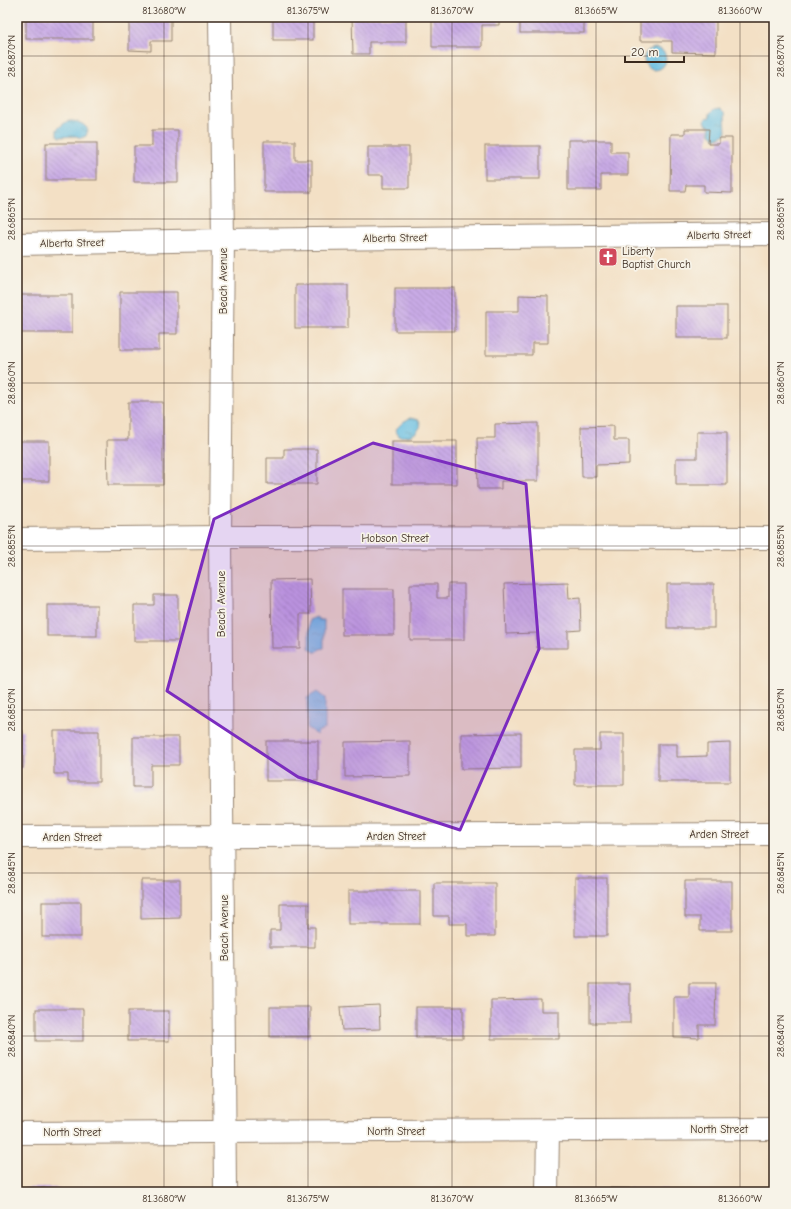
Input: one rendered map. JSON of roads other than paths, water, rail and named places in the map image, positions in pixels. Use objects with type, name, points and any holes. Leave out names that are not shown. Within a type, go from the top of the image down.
[{"type":"street","name":"Beach Avenue","points":[[220,17],[223,240],[220,537],[225,1192]]},
{"type":"street","name":"Alberta Street","points":[[17,244],[223,240],[774,234]]},
{"type":"street","name":"Hobson Street","points":[[17,540],[220,537],[774,538]]},
{"type":"street","name":"Arden Street","points":[[17,837],[774,834]]},
{"type":"street","name":"North Street","points":[[17,1133],[774,1129]]},
{"type":"street","points":[[547,1192],[548,1131]]},
{"type":"water","points":[[655,48],[663,51],[666,59],[663,67],[655,70],[647,67],[644,59],[647,51]]},
{"type":"water","points":[[720,108],[725,113],[726,134],[715,139],[710,134],[710,126],[707,125],[705,121],[706,118],[710,117],[710,113],[714,109]]},
{"type":"water","points":[[70,121],[82,124],[88,130],[86,136],[81,138],[76,136],[59,137],[57,134],[57,129],[66,122]]},
{"type":"water","points":[[410,418],[419,420],[421,424],[420,427],[416,433],[406,436],[399,436],[395,430],[403,422]]},
{"type":"water","points":[[316,617],[320,620],[324,620],[324,648],[314,652],[309,648],[309,620]]},
{"type":"water","points":[[317,692],[325,698],[325,729],[319,731],[316,735],[311,730],[307,729],[307,698]]},
{"type":"place","name":"Liberty Baptist Church","points":[[608,257]]}]
